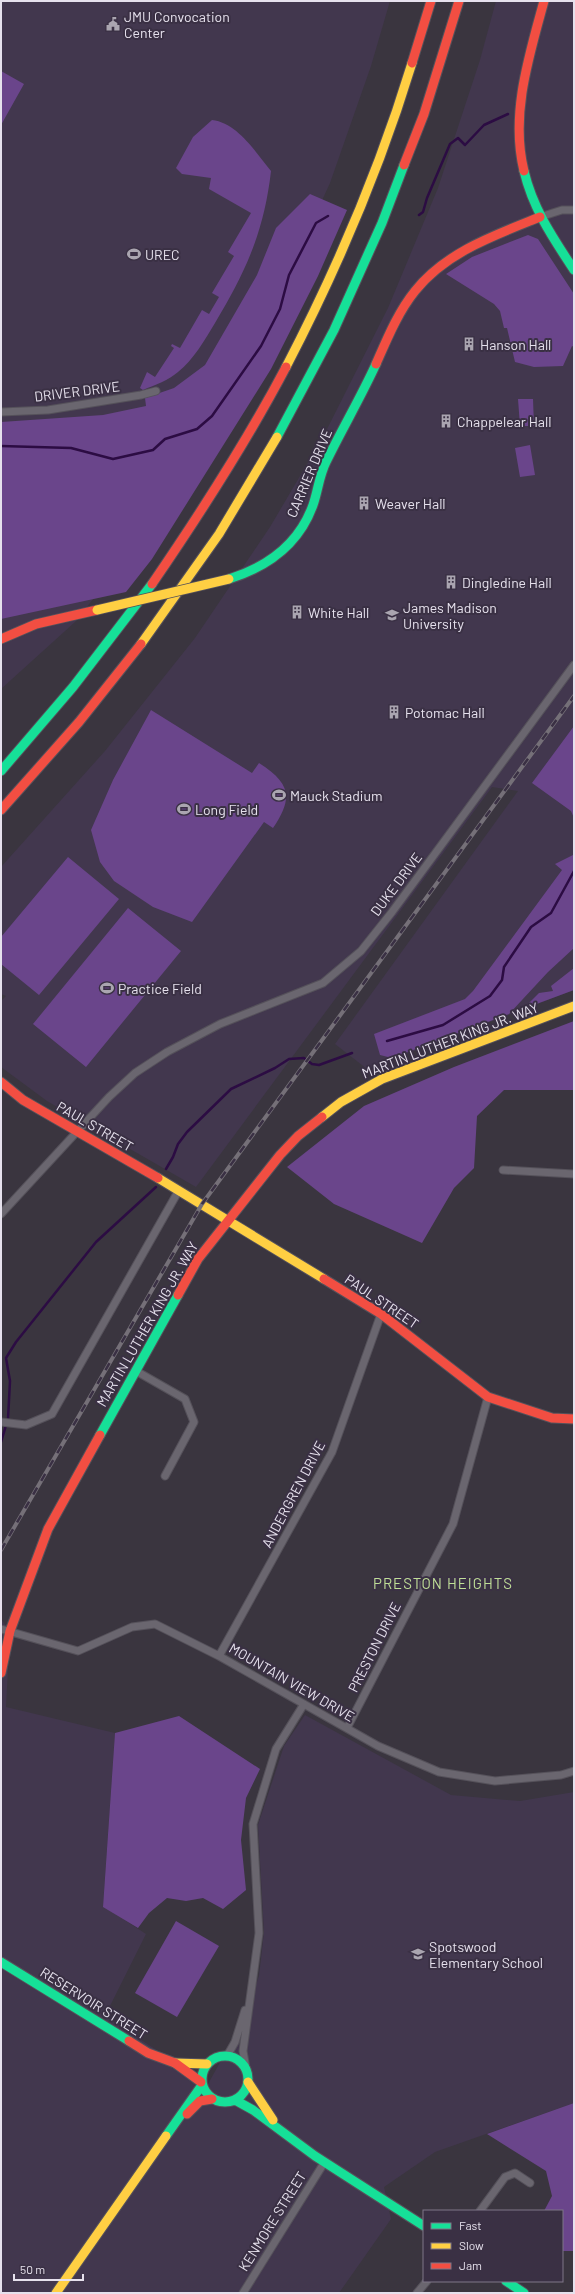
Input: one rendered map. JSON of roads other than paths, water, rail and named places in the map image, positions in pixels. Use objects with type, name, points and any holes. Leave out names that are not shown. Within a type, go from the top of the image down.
[{"type":"main road","points":[[1,771],[74,688],[152,586],[220,483],[267,403],[318,303],[359,211],[403,93],[431,1]]},
{"type":"main road","points":[[1,810],[90,710],[174,602],[228,522],[280,435],[320,360],[383,226],[431,94],[459,1]]},
{"type":"main road","points":[[544,1],[523,80],[518,142],[522,165],[540,217],[574,270]]},
{"type":"main road","name":"CARRIER DRIVE","points":[[1,639],[36,624],[229,580],[251,572],[272,560],[290,543],[303,525],[312,507],[325,463],[398,319],[422,283],[442,264],[468,246],[540,217]]},
{"type":"main road","name":"MARTIN LUTHER KING JR. WAY","points":[[1,1674],[5,1630],[48,1529],[198,1259],[228,1218],[280,1154],[298,1136],[341,1102],[382,1079],[574,1006]]},
{"type":"main road","name":"PAUL STREET","points":[[1,1082],[23,1100],[228,1218],[381,1314],[488,1397],[552,1418],[574,1419]]},
{"type":"main road","name":"RESERVOIR STREET","points":[[1,1962],[148,2053],[175,2063],[202,2083]]},
{"type":"main road","points":[[212,2099],[202,2083],[202,2074],[207,2064],[213,2059],[227,2056],[235,2058],[246,2068],[248,2082],[266,2111],[287,2137]]},
{"type":"main road","name":"RESERVOIR STREET","points":[[175,2063],[207,2064]]},
{"type":"main road","points":[[167,2136],[195,2104],[200,2101],[212,2099],[220,2102],[235,2100],[242,2096],[248,2082]]},
{"type":"main road","points":[[56,2293],[167,2136],[202,2083]]},
{"type":"main road","points":[[235,2100],[249,2106],[287,2137],[324,2163],[423,2225]]},
{"type":"main road","points":[[508,2282],[524,2293]]},
{"type":"street","points":[[540,217],[562,210],[574,210]]},
{"type":"street","name":"DRIVER DRIVE","points":[[1,412],[48,410],[141,395],[156,391]]},
{"type":"street","name":"DUKE DRIVE","points":[[1,1214],[128,1079],[148,1064],[220,1024],[312,989],[328,980],[348,964],[370,940],[392,912],[574,665]]},
{"type":"street","points":[[503,1170],[574,1174]]},
{"type":"street","points":[[2,1422],[26,1425],[52,1414],[179,1190]]},
{"type":"street","name":"ANDERGREN DRIVE","points":[[219,1656],[332,1452],[381,1314]]},
{"type":"street","points":[[136,1371],[185,1399],[194,1422],[165,1476]]},
{"type":"street","name":"PRESTON DRIVE","points":[[346,1728],[453,1524],[488,1397]]},
{"type":"street","name":"MOUNTAIN VIEW DRIVE","points":[[5,1630],[78,1650],[132,1627],[155,1624],[219,1656],[378,1746],[439,1772],[495,1780],[560,1775],[574,1771]]},
{"type":"street","points":[[246,2068],[243,2051],[259,1933],[252,1824],[276,1749],[304,1704]]},
{"type":"street","points":[[227,2056],[235,2042],[251,1989]]},
{"type":"street","name":"KENMORE STREET","points":[[243,2293],[324,2163]]},
{"type":"street","points":[[481,2210],[505,2177],[515,2173],[530,2183]]},
{"type":"street","points":[[417,2293],[426,2282]]},
{"type":"waterway","points":[[419,215],[423,212],[427,198],[450,144],[458,138],[465,145],[484,125],[508,114]]},
{"type":"waterway","points":[[1,446],[71,448],[113,459],[153,450],[165,439],[197,429],[212,416],[261,346],[280,309],[289,275],[316,223],[328,216]]},
{"type":"waterway","points":[[387,1041],[443,1025],[490,996],[502,980],[504,967],[531,927],[551,913],[574,871]]},
{"type":"waterway","points":[[166,1169],[178,1144],[187,1132],[231,1089],[275,1068],[289,1059],[304,1058],[312,1064],[319,1065],[352,1053]]},
{"type":"waterway","points":[[1,1442],[8,1419],[10,1381],[6,1358],[16,1342],[96,1242],[156,1187]]},
{"type":"railway","points":[[1,1550],[202,1204],[574,696]]},
{"type":"place","name":"JMU Convocation Center","points":[[113,24]]},
{"type":"place","name":"UREC","points":[[134,254]]},
{"type":"place","name":"Hanson Hall","points":[[469,344]]},
{"type":"place","name":"Chappelear Hall","points":[[446,421]]},
{"type":"place","name":"Weaver Hall","points":[[364,503]]},
{"type":"place","name":"Dingledine Hall","points":[[451,582]]},
{"type":"place","name":"White Hall","points":[[297,612]]},
{"type":"place","name":"James Madison University","points":[[392,615]]},
{"type":"place","name":"Potomac Hall","points":[[394,712]]},
{"type":"place","name":"Mauck Stadium","points":[[279,795]]},
{"type":"place","name":"Long Field","points":[[184,809]]},
{"type":"place","name":"Practice Field","points":[[107,988]]},
{"type":"place","name":"Spotswood Elementary School","points":[[418,1954]]},
{"type":"district","name":"PRESTON HEIGHTS","points":[[443,1583]]}]
